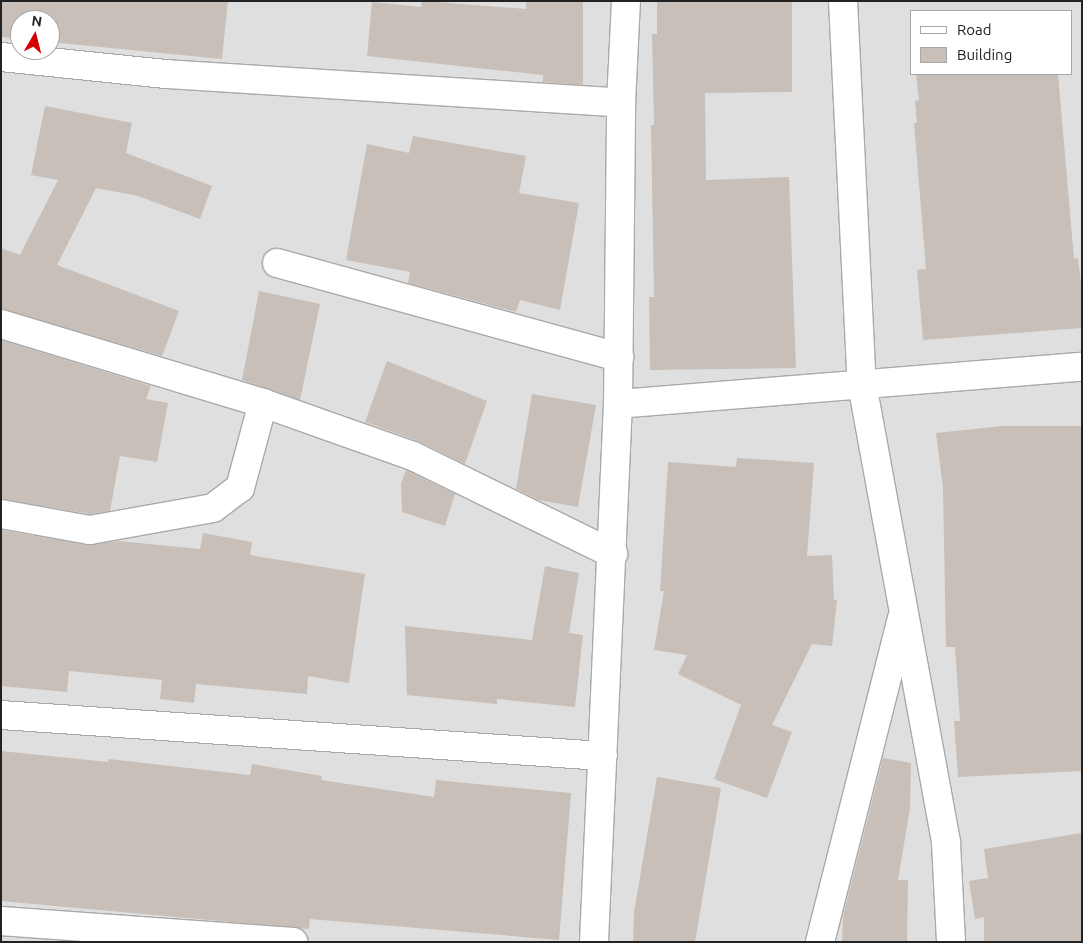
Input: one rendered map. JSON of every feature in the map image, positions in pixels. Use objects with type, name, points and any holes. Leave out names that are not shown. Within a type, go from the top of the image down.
[{"type":"street","points":[[594,942],[613,554],[619,357],[621,103],[626,1]]},
{"type":"street","points":[[843,1],[862,384],[946,844],[951,942]]},
{"type":"street","points":[[1,57],[166,74],[621,103]]},
{"type":"street","points":[[277,263],[619,357]]},
{"type":"street","points":[[1,324],[263,403],[413,456],[613,554]]},
{"type":"street","points":[[618,404],[1082,367]]},
{"type":"street","points":[[1,514],[90,530],[213,508],[240,488],[263,403]]},
{"type":"street","points":[[820,942],[904,610]]},
{"type":"street","points":[[1,715],[603,756]]},
{"type":"street","points":[[1,921],[293,942]]},
{"type":"shaded area","points":[[1,1],[1082,1],[1082,942],[1,942]]},
{"type":"building","points":[[1,1],[228,1],[222,59],[60,43],[60,10],[10,10],[10,38],[1,37]]},
{"type":"building","points":[[422,1],[526,9],[526,1],[583,1],[583,85],[543,82],[543,75],[367,56],[372,2],[421,7]]},
{"type":"building","points":[[657,1],[792,1],[792,92],[705,93],[706,180],[789,177],[796,368],[650,370],[649,297],[654,297],[651,125],[654,125],[652,34],[657,34]]},
{"type":"building","points":[[916,75],[1058,75],[1074,259],[1078,258],[1082,293],[1082,328],[923,340],[917,270],[926,269],[914,123],[917,123],[915,101],[919,100]]},
{"type":"building","points":[[45,106],[132,123],[126,153],[212,186],[200,219],[138,196],[96,188],[57,265],[179,311],[162,356],[1,309],[1,248],[20,255],[58,180],[31,175]]},
{"type":"building","points":[[413,136],[526,156],[519,193],[579,203],[560,310],[520,300],[516,312],[408,283],[410,272],[346,260],[367,144],[409,153]]},
{"type":"building","points":[[259,291],[320,304],[300,400],[242,380]]},
{"type":"building","points":[[1,340],[151,386],[146,399],[168,403],[157,462],[120,456],[110,511],[90,514],[1,499]]},
{"type":"building","points":[[387,361],[487,401],[465,464],[418,441],[365,422]]},
{"type":"building","points":[[532,394],[596,405],[578,507],[539,500],[516,489]]},
{"type":"building","points":[[1002,426],[1082,426],[1082,771],[958,777],[954,721],[960,721],[955,647],[946,647],[943,488],[936,433]]},
{"type":"building","points":[[737,458],[814,463],[807,556],[832,555],[834,600],[837,600],[832,646],[812,644],[772,725],[792,732],[767,798],[714,779],[741,705],[678,674],[687,655],[654,650],[664,591],[660,591],[668,462],[736,467]]},
{"type":"building","points":[[406,470],[455,494],[445,526],[402,512],[401,483]]},
{"type":"building","points":[[1,530],[88,545],[119,541],[200,549],[203,533],[252,542],[250,555],[365,574],[349,683],[308,676],[307,694],[196,684],[194,703],[160,699],[162,680],[69,671],[67,692],[1,686]]},
{"type":"building","points":[[545,566],[579,573],[569,633],[583,635],[575,707],[497,699],[497,704],[407,695],[405,626],[532,640]]},
{"type":"building","points":[[1,751],[108,762],[109,759],[250,775],[252,764],[322,776],[321,780],[434,797],[436,780],[571,793],[559,940],[310,919],[309,929],[1,901]]},
{"type":"building","points":[[883,758],[911,763],[910,808],[898,880],[908,880],[907,942],[842,942],[843,916]]},
{"type":"building","points":[[657,777],[721,788],[695,942],[633,942],[634,912]]},
{"type":"building","points":[[1082,833],[1082,942],[984,942],[984,917],[975,919],[969,881],[988,878],[984,849]]}]
